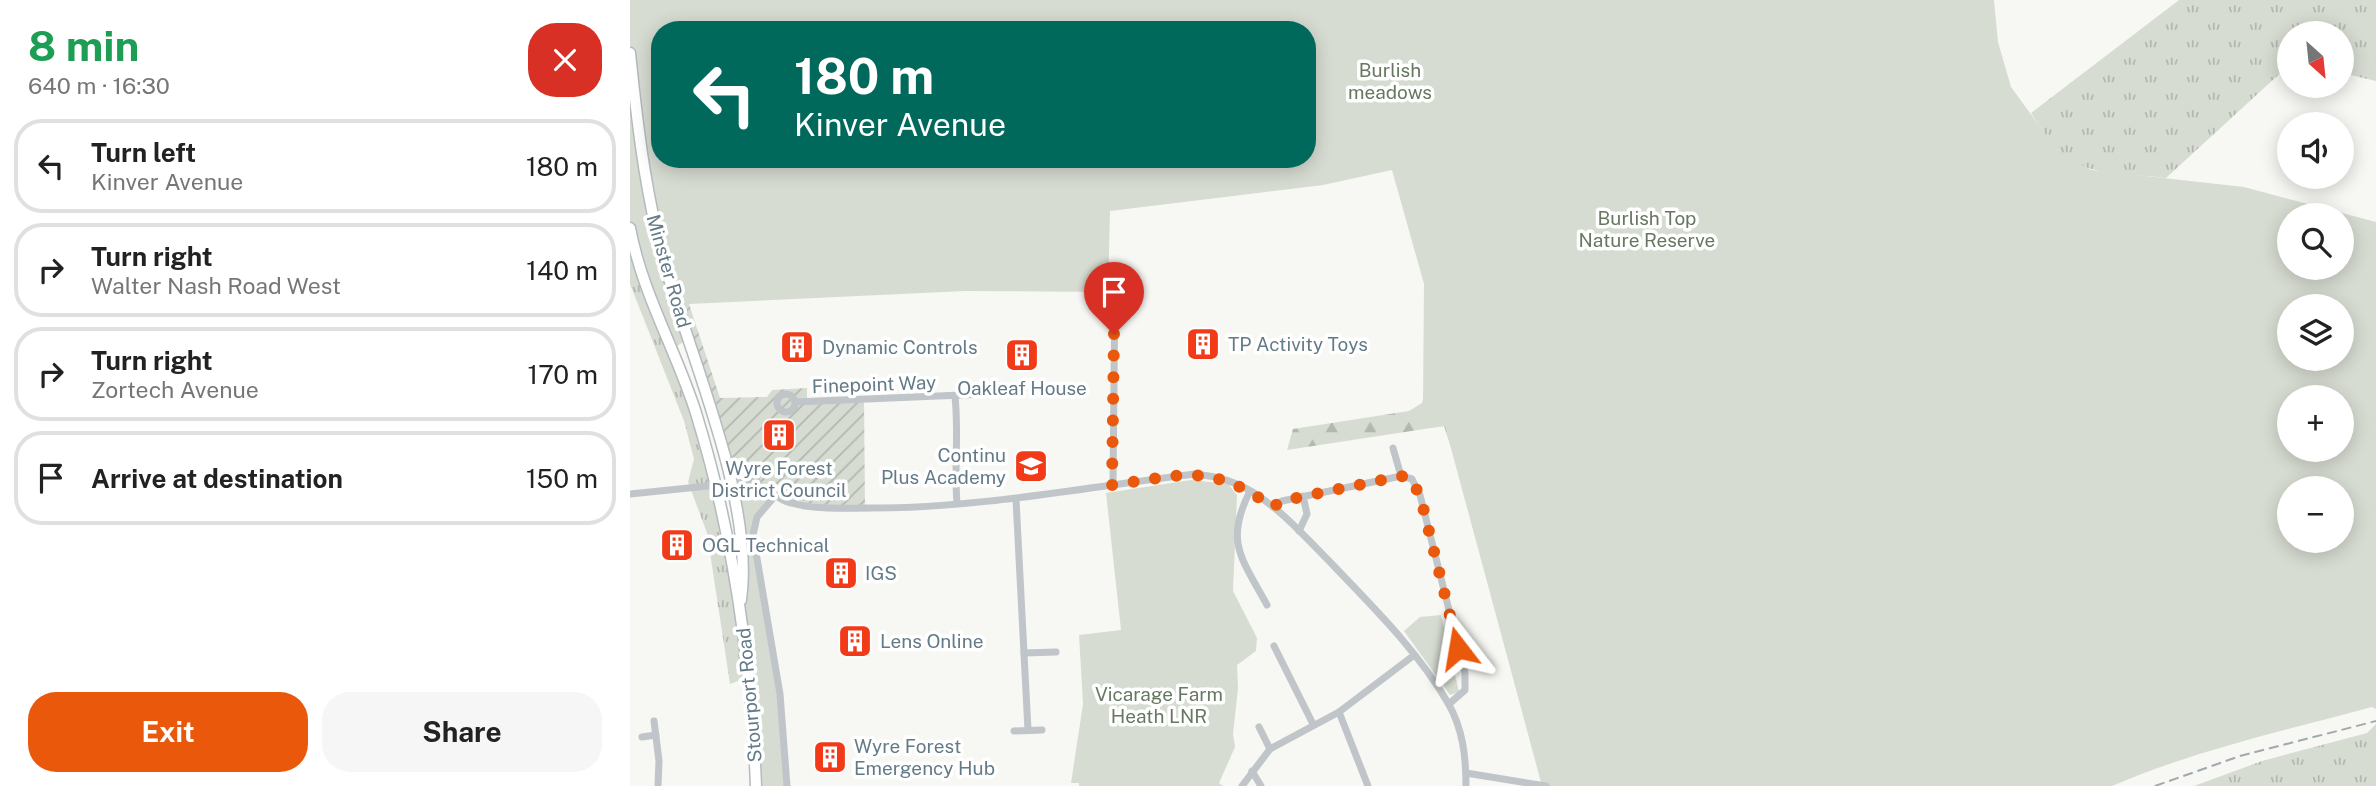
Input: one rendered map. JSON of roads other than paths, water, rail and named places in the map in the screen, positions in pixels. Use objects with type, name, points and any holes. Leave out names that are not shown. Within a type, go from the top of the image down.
[{"type":"main road","name":"Minster Road","points":[[630,52],[639,143],[653,220],[724,450],[730,484]]},
{"type":"main road","name":"Minster Road","points":[[630,228],[644,281],[693,407],[715,486]]},
{"type":"main road","name":"Stourport Road","points":[[730,484],[742,552],[741,603],[753,714],[756,786]]},
{"type":"main road","name":"Stourport Road","points":[[715,486],[734,582],[741,603]]},
{"type":"street","points":[[1112,485],[1115,283]]},
{"type":"street","name":"Finepoint Way","points":[[795,402],[986,394]]},
{"type":"street","name":"Finepoint Way","points":[[955,397],[959,445],[957,503]]},
{"type":"street","points":[[1393,447],[1401,476]]},
{"type":"street","points":[[724,450],[744,473],[775,496],[790,503],[824,508],[897,508],[1016,499],[1195,474],[1222,479],[1250,491],[1273,507],[1299,531],[1378,612],[1449,704],[1464,746],[1466,786]]},
{"type":"street","points":[[1273,507],[1303,496],[1401,476],[1412,479],[1420,495],[1465,673],[1465,690],[1449,704]]},
{"type":"street","points":[[630,494],[758,481]]},
{"type":"street","points":[[1250,491],[1238,514],[1236,538],[1242,560],[1267,605]]},
{"type":"street","points":[[775,496],[757,517],[753,535],[780,694],[787,786]]},
{"type":"street","points":[[1299,531],[1307,514],[1303,496]]},
{"type":"street","points":[[1016,499],[1028,730]]},
{"type":"street","points":[[1273,646],[1313,724]]},
{"type":"street","points":[[1024,653],[1056,652]]},
{"type":"street","points":[[1242,786],[1270,749],[1339,712],[1413,656]]},
{"type":"street","points":[[1339,712],[1368,786]]},
{"type":"street","points":[[654,721],[658,786]]},
{"type":"street","points":[[1259,727],[1270,749]]},
{"type":"street","points":[[1014,731],[1042,730]]},
{"type":"street","points":[[642,737],[656,736]]},
{"type":"street","points":[[1252,771],[1261,786]]},
{"type":"street","points":[[1466,773],[1546,786]]},
{"type":"railway","points":[[2155,786],[2240,756],[2376,721]]},
{"type":"place","name":"TP Activity Toys","points":[[1203,344]]},
{"type":"place","name":"Dynamic Controls","points":[[797,347]]},
{"type":"place","name":"Oakleaf House","points":[[1022,355]]},
{"type":"place","name":"Wyre Forest District Council","points":[[779,435]]},
{"type":"place","name":"Continu Plus Academy","points":[[1031,466]]},
{"type":"place","name":"OGL Technical","points":[[677,545]]},
{"type":"place","name":"IGS","points":[[841,573]]},
{"type":"place","name":"Lens Online","points":[[855,641]]},
{"type":"place","name":"Wyre Forest Emergency Hub","points":[[830,757]]},
{"type":"park label","name":"Burlish meadows","points":[[1390,81]]},
{"type":"park label","name":"Burlish Top Nature Reserve","points":[[1647,229]]},
{"type":"park label","name":"Vicarage Farm Heath LNR","points":[[1159,705]]}]
